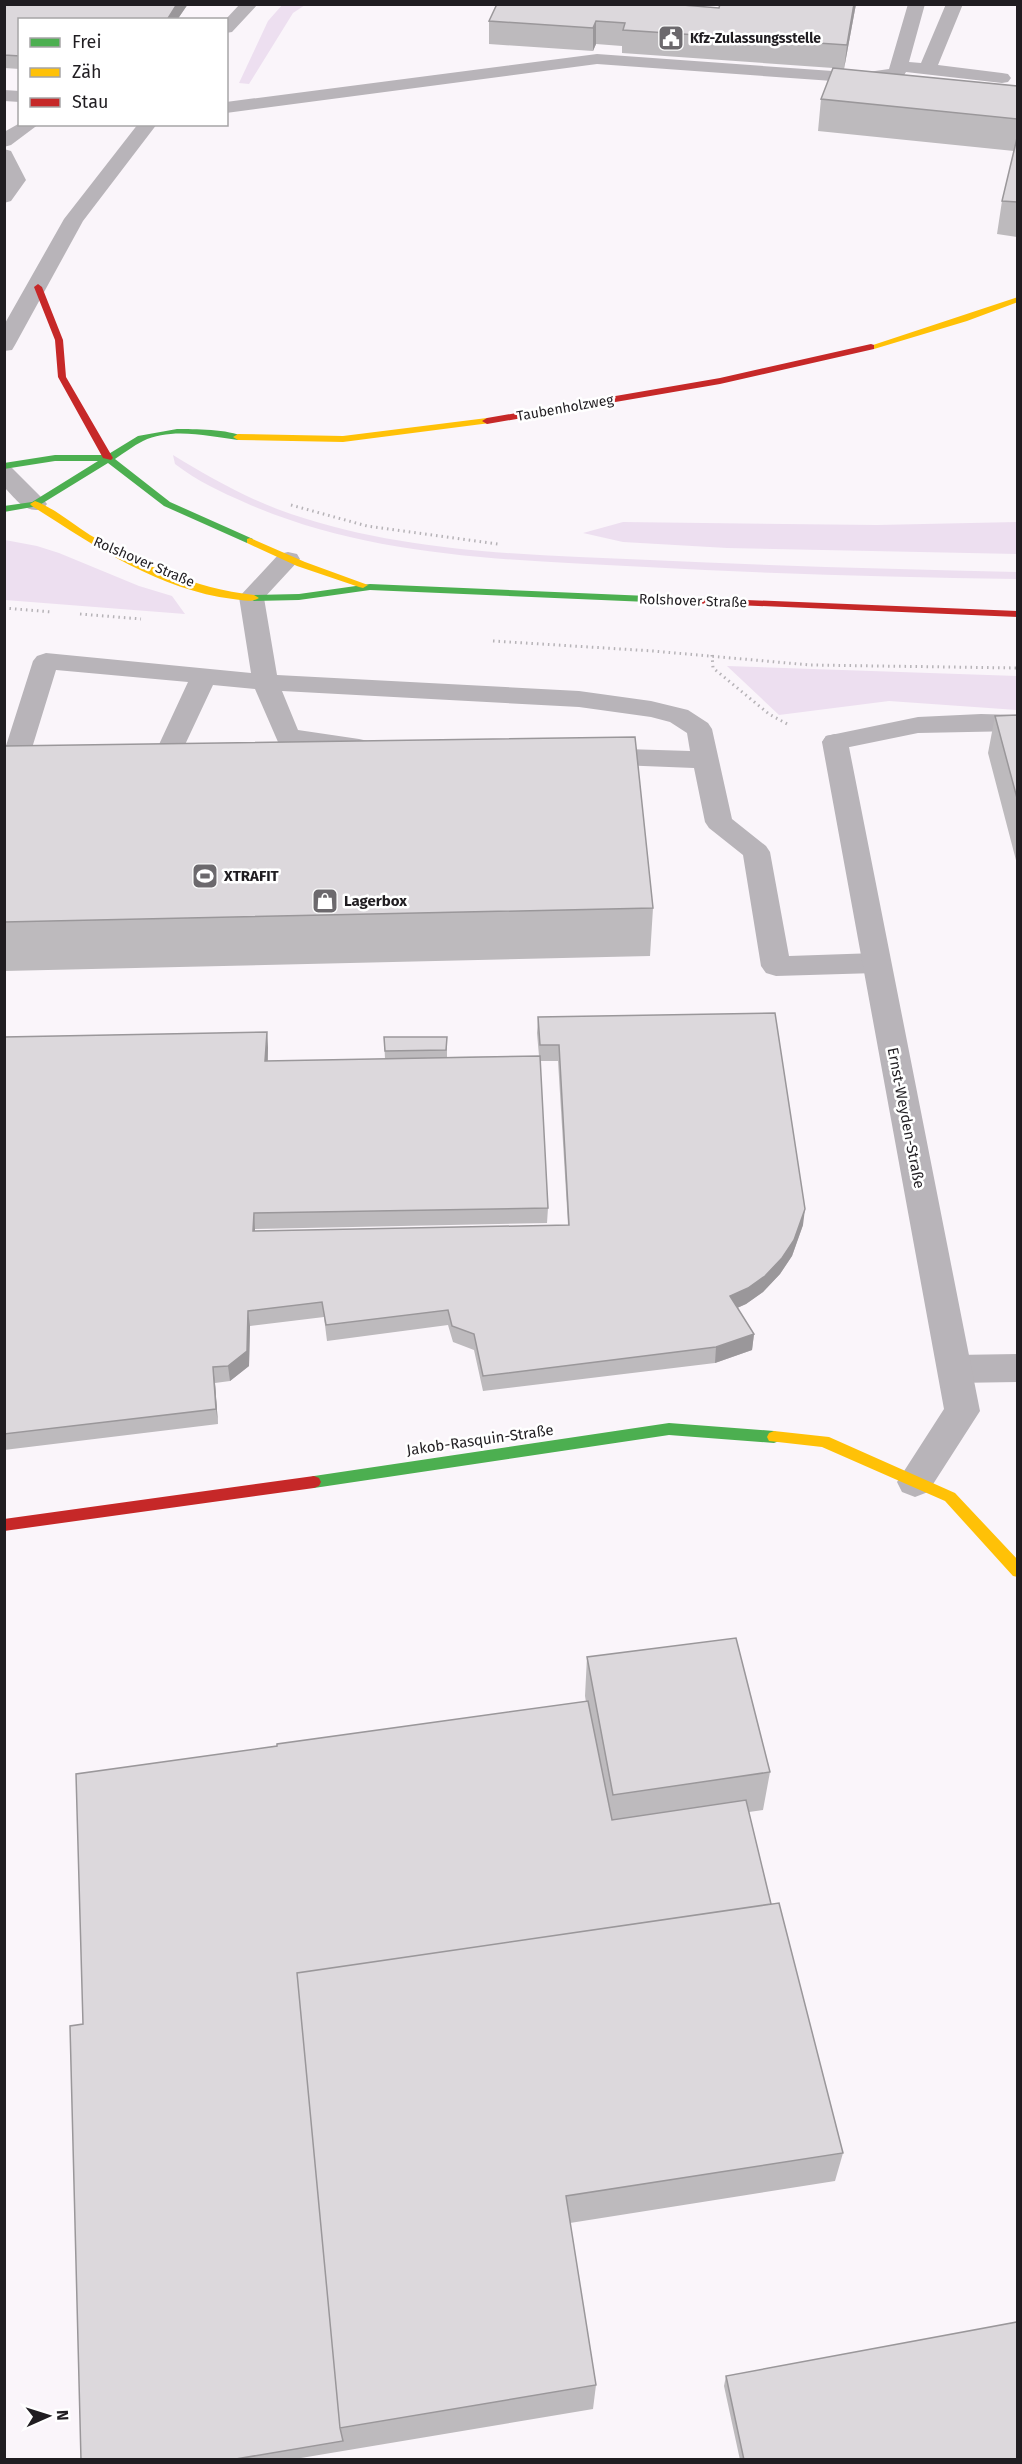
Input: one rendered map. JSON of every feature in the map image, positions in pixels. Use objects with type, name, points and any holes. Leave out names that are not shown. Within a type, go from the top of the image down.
[{"type":"street","points":[[228,26],[250,4]]},
{"type":"street","points":[[235,107],[597,59],[861,78],[897,73],[917,4]]},
{"type":"street","points":[[927,69],[955,4]]},
{"type":"street","points":[[898,66],[1002,78]]},
{"type":"street","points":[[4,141],[27,126]]},
{"type":"street","points":[[4,345],[74,219],[146,126]]},
{"type":"street","points":[[4,155],[16,180],[4,197]]},
{"type":"street","points":[[38,287],[59,340],[62,377],[108,458]]},
{"type":"street","name":"Taubenholzweg","points":[[108,458],[141,438],[154,434],[203,432],[248,439],[343,439],[454,427],[720,381],[857,351],[964,319],[1017,299]]},
{"type":"street","points":[[4,466],[55,458],[108,458]]},
{"type":"street","points":[[4,509],[35,504],[108,458]]},
{"type":"street","name":"Rolshover Straße","points":[[108,458],[167,504],[288,558],[369,587]]},
{"type":"street","points":[[4,473],[35,504]]},
{"type":"street","name":"Rolshover Straße","points":[[35,504],[93,541],[169,576],[229,595],[292,597],[369,587],[1017,614]]},
{"type":"street","points":[[288,558],[251,597],[266,682],[287,736],[341,746],[384,748]]},
{"type":"street","points":[[4,770],[15,761],[46,661],[266,682],[579,699],[651,709],[679,716],[699,729],[718,822],[756,852],[776,966],[876,963]]},
{"type":"street","points":[[162,766],[204,676]]},
{"type":"street","name":"Ernst-Weyden-Straße","points":[[915,1482],[963,1411],[835,742],[918,725],[1017,723]]},
{"type":"street","points":[[566,755],[705,760]]},
{"type":"street","points":[[954,1369],[1017,1368]]},
{"type":"street","name":"Jakob-Rasquin-Straße","points":[[4,1525],[116,1511],[669,1429],[824,1441],[950,1497],[1017,1571]]},
{"type":"path","points":[[285,504],[368,526],[505,544]]},
{"type":"path","points":[[4,608],[53,612]]},
{"type":"path","points":[[76,614],[143,620]]},
{"type":"path","points":[[483,640],[712,655],[810,665],[1017,668]]},
{"type":"path","points":[[712,655],[713,668],[745,692]]},
{"type":"shaded area","points":[[283,4],[305,5],[293,13],[249,84],[239,83],[268,21]]},
{"type":"shaded area","points":[[173,455],[245,495],[291,514],[379,537],[423,544],[514,554],[788,566],[1017,572],[1017,579],[832,575],[545,562],[392,546],[294,521],[246,503],[183,470],[175,464]]},
{"type":"shaded area","points":[[623,522],[877,525],[1017,522],[1017,554],[727,548],[623,542],[583,533]]},
{"type":"shaded area","points":[[5,540],[59,553],[139,586],[172,596],[185,614],[5,600]]},
{"type":"shaded area","points":[[727,666],[1017,676],[1017,710],[889,701],[779,715]]},
{"type":"building","points":[[4,4],[177,4],[168,18],[18,18],[18,56],[4,55]]},
{"type":"building","points":[[497,4],[670,4],[719,8],[720,4],[854,4],[847,45],[623,30],[625,23],[596,21],[593,28],[489,21]]},
{"type":"building","points":[[833,68],[1017,86],[1017,119],[821,99]]},
{"type":"building","points":[[1017,138],[1017,202],[1002,201]]},
{"type":"building","points":[[1017,715],[1017,798],[995,716]]},
{"type":"building","name":"Lagerbox","points":[[635,737],[653,908],[4,922],[5,746]]},
{"type":"building","points":[[775,1013],[805,1209],[794,1240],[782,1258],[765,1276],[748,1288],[730,1296],[754,1334],[716,1347],[483,1376],[474,1334],[452,1326],[448,1310],[326,1325],[322,1302],[248,1311],[247,1351],[228,1366],[213,1367],[216,1409],[4,1434],[4,1037],[267,1032],[265,1061],[540,1056],[548,1208],[254,1213],[253,1231],[569,1225],[559,1045],[540,1045],[538,1017]]},
{"type":"building","points":[[384,1037],[447,1037],[446,1050],[385,1051]]},
{"type":"building","points":[[736,1638],[770,1772],[613,1795],[587,1657]]},
{"type":"building","points":[[588,1701],[612,1820],[746,1800],[771,1904],[297,1973],[343,2441],[230,2460],[81,2460],[70,2026],[83,2024],[76,1774]]},
{"type":"building","points":[[779,1903],[843,2153],[566,2196],[596,2385],[340,2428],[297,1973]]},
{"type":"building","points":[[1017,2322],[1017,2460],[744,2460],[726,2376]]},
{"type":"traffic: fast","points":[[4,509],[35,504],[141,438],[153,434],[177,431],[238,437]]},
{"type":"traffic: fast","points":[[4,466],[55,458],[108,458],[167,504],[250,541]]},
{"type":"traffic: fast","points":[[254,598],[299,597],[370,587],[648,599]]},
{"type":"traffic: fast","points":[[314,1482],[669,1429],[774,1437]]},
{"type":"traffic: slow","points":[[871,347],[964,319],[1018,299]]},
{"type":"traffic: slow","points":[[238,437],[343,439],[487,421]]},
{"type":"traffic: slow","points":[[35,504],[85,536],[167,578],[224,595],[254,598]]},
{"type":"traffic: slow","points":[[250,541],[301,564],[363,585]]},
{"type":"traffic: slow","points":[[774,1437],[824,1441],[950,1497],[1018,1571]]},
{"type":"traffic: jam","points":[[38,287],[59,340],[62,377],[108,458]]},
{"type":"traffic: jam","points":[[487,421],[720,381],[871,347]]},
{"type":"traffic: jam","points":[[648,599],[1018,614]]},
{"type":"traffic: jam","points":[[4,1525],[314,1482]]},
{"type":"place","name":"Kfz-Zulassungsstelle","points":[[671,38]]},
{"type":"place","name":"XTRAFIT","points":[[205,876]]},
{"type":"place","name":"Lagerbox","points":[[325,901]]}]
